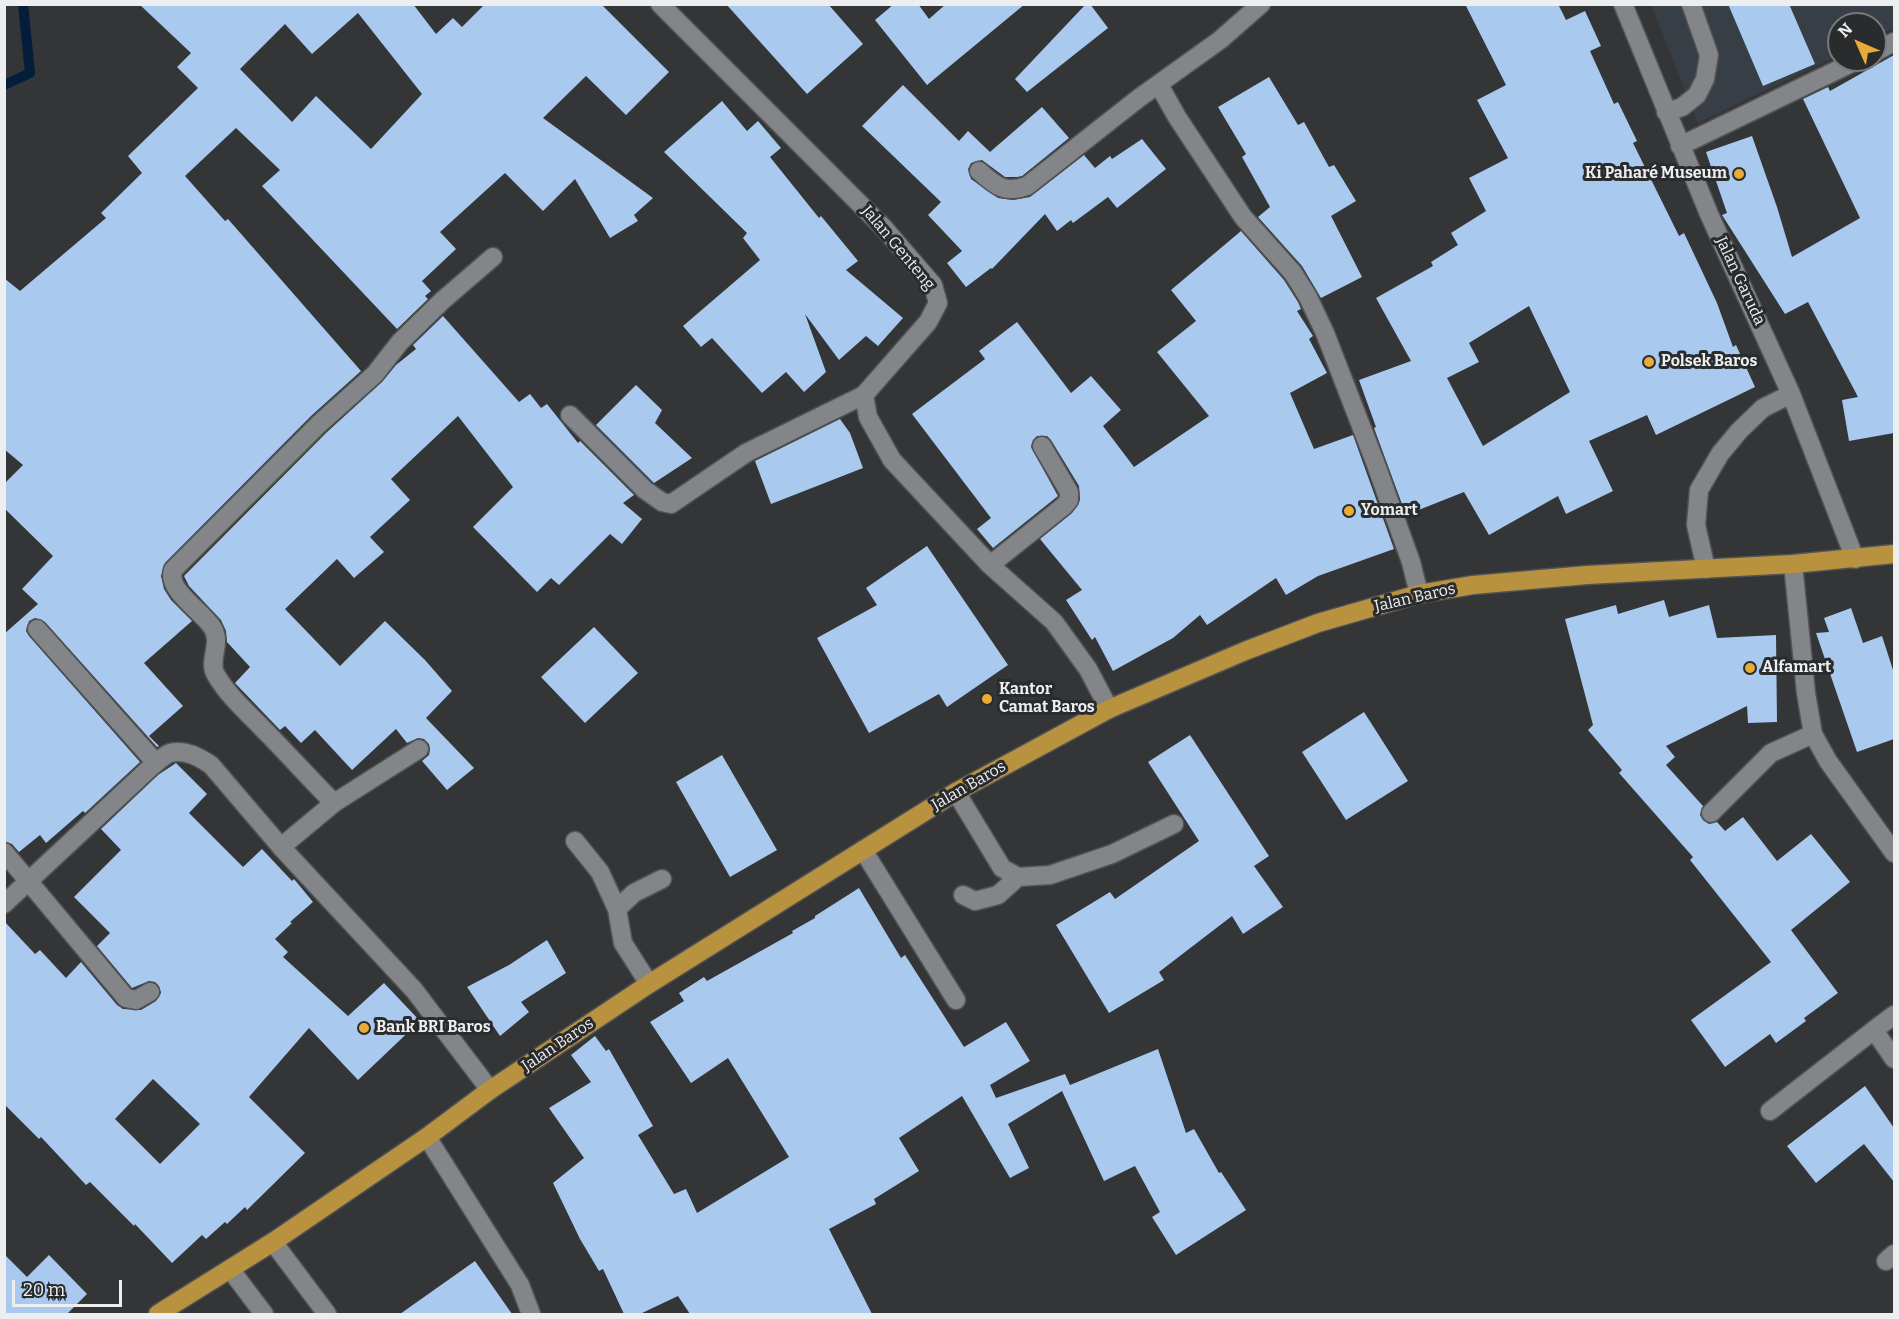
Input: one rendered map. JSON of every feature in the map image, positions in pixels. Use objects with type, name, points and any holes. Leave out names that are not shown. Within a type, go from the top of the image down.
[{"type":"main road","name":"Jalan Baros","points":[[158,1314],[273,1242],[427,1137],[490,1090],[649,984],[956,792],[1109,709],[1245,651],[1318,623],[1419,594],[1473,585],[1587,575],[1793,564],[1894,554]]},
{"type":"street","name":"Jalan Genteng","points":[[660,4],[883,227],[935,289],[938,303],[933,315],[864,395]]},
{"type":"street","points":[[979,171],[994,184],[1006,190],[1027,186],[1139,98],[1220,40],[1261,4]]},
{"type":"street","name":"Jalan Garuda","points":[[1623,4],[1680,146],[1791,394],[1855,559]]},
{"type":"street","points":[[1666,112],[1682,107],[1696,95],[1705,79],[1709,55],[1691,4]]},
{"type":"street","points":[[1680,146],[1833,72]]},
{"type":"street","points":[[1159,85],[1177,117],[1243,217],[1293,273],[1308,297],[1340,370],[1375,462],[1411,562],[1419,594]]},
{"type":"street","points":[[334,803],[240,705],[214,674],[217,643],[213,627],[179,592],[172,583],[171,576],[178,565],[319,424],[375,374],[400,342],[464,281],[494,256]]},
{"type":"street","points":[[1706,569],[1696,525],[1699,490],[1720,454],[1739,431],[1763,408],[1791,394]]},
{"type":"street","points":[[570,415],[645,490],[662,502],[671,504],[746,453],[864,395],[868,417],[892,460],[990,565],[1054,622],[1088,669],[1109,709]]},
{"type":"street","points":[[990,565],[1069,500],[1069,492],[1042,446]]},
{"type":"street","points":[[1793,564],[1806,693],[1813,734],[1828,761],[1894,853]]},
{"type":"street","points":[[37,629],[156,763]]},
{"type":"street","points":[[1710,813],[1771,753],[1813,734]]},
{"type":"street","points":[[281,847],[334,803],[419,749]]},
{"type":"street","points":[[4,904],[156,763],[169,753],[184,752],[211,765],[281,847],[414,990],[490,1090]]},
{"type":"street","points":[[956,792],[1002,868],[1018,877],[1050,875],[1112,854],[1173,824]]},
{"type":"street","points":[[575,841],[600,872],[617,909],[623,943],[649,984]]},
{"type":"street","points":[[863,850],[956,1000]]},
{"type":"street","points":[[4,852],[126,998],[136,1000],[150,992]]},
{"type":"street","points":[[963,895],[975,901],[998,894],[1018,877]]},
{"type":"street","points":[[617,909],[634,893],[662,879]]},
{"type":"street","points":[[1770,1111],[1894,1015]]},
{"type":"street","points":[[1874,1030],[1894,1059]]},
{"type":"street","points":[[427,1137],[520,1285],[531,1314]]},
{"type":"street","points":[[273,1242],[327,1314]]},
{"type":"street","points":[[231,1269],[264,1314]]},
{"type":"shaded area","points":[[1651,5],[1894,5],[1894,28],[1887,31],[1887,12],[1827,12],[1827,61],[1698,123]]},
{"type":"building","points":[[139,4],[413,4],[436,34],[453,18],[462,27],[485,4],[601,4],[669,72],[626,115],[586,76],[543,118],[653,198],[634,215],[638,221],[610,238],[575,179],[543,211],[505,173],[440,232],[456,249],[422,281],[431,291],[425,296],[428,299],[397,329],[262,186],[280,170],[236,128],[185,176],[225,221],[228,219],[361,371],[311,416],[165,563],[161,576],[164,589],[171,600],[192,621],[144,663],[183,706],[149,736],[159,746],[157,747],[45,622],[35,618],[29,621],[26,631],[29,636],[140,762],[85,813],[83,811],[46,843],[40,835],[19,852],[12,844],[4,841],[4,634],[38,604],[22,589],[53,556],[4,508],[4,484],[23,465],[4,449],[4,278],[20,291],[106,218],[101,213],[142,173],[128,156],[198,88],[177,67],[191,53]],"holes":[[[358,13],[422,94],[371,149],[316,96],[292,122],[240,69],[285,24],[312,54]]]},
{"type":"building","points":[[726,4],[828,4],[863,44],[807,94]]},
{"type":"building","points":[[894,4],[918,4],[929,19],[946,4],[1025,4],[927,85],[875,20]]},
{"type":"building","points":[[1086,4],[1090,4],[1108,28],[1027,92],[1015,79]]},
{"type":"building","points":[[1465,4],[1558,4],[1566,20],[1585,11],[1601,46],[1590,51],[1614,104],[1618,102],[1637,141],[1633,143],[1679,236],[1684,233],[1717,303],[1733,347],[1736,345],[1755,387],[1656,435],[1647,415],[1589,441],[1613,491],[1566,514],[1558,496],[1489,535],[1464,492],[1406,515],[1359,380],[1411,361],[1376,298],[1433,266],[1431,262],[1458,245],[1451,233],[1486,211],[1469,178],[1508,158],[1477,100],[1506,85]],"holes":[[[1529,306],[1570,392],[1483,446],[1447,378],[1479,362],[1469,343]]]},
{"type":"building","points":[[1728,4],[1789,4],[1815,64],[1763,86]]},
{"type":"building","points":[[1894,55],[1894,433],[1849,441],[1842,400],[1858,397],[1808,302],[1785,314],[1722,215],[1727,213],[1706,152],[1752,136],[1792,257],[1860,218],[1803,99],[1828,87],[1830,91],[1864,72],[1887,72],[1887,59]]},
{"type":"building","points":[[1269,77],[1298,125],[1304,122],[1329,167],[1334,165],[1356,201],[1331,216],[1362,277],[1321,298],[1302,266],[1258,217],[1270,207],[1242,157],[1246,154],[1218,107]]},
{"type":"building","points":[[903,85],[959,141],[968,131],[990,152],[1042,107],[1069,138],[1022,176],[1005,177],[982,160],[971,163],[968,169],[971,179],[998,198],[1013,200],[1030,197],[1084,155],[1095,168],[1110,156],[1112,159],[1142,139],[1166,169],[1117,208],[1108,197],[1073,223],[1071,220],[1057,231],[1045,214],[992,269],[966,287],[947,263],[962,251],[928,215],[941,202],[862,126]]},
{"type":"building","points":[[722,101],[747,131],[758,121],[781,148],[770,157],[819,218],[821,216],[858,261],[846,270],[903,318],[878,346],[866,336],[839,360],[805,314],[826,372],[804,392],[786,372],[762,393],[712,338],[701,347],[683,326],[760,260],[743,238],[747,233],[664,152]]},
{"type":"building","points":[[1241,231],[1284,280],[1298,302],[1301,309],[1297,311],[1313,336],[1309,339],[1327,373],[1290,393],[1314,449],[1353,435],[1394,549],[1318,576],[1286,595],[1276,578],[1207,625],[1200,615],[1173,638],[1113,671],[1095,637],[1092,640],[1066,600],[1082,590],[1040,539],[1072,513],[1080,500],[1079,486],[1051,440],[1047,436],[1037,436],[1031,447],[1058,496],[993,548],[977,529],[991,518],[912,414],[985,359],[979,351],[1017,322],[1071,393],[1091,376],[1121,410],[1103,426],[1134,467],[1209,416],[1157,352],[1196,321],[1171,290]]},
{"type":"building","points":[[443,316],[519,402],[530,394],[541,408],[547,404],[578,443],[580,441],[634,495],[623,503],[642,519],[622,544],[610,534],[559,585],[551,578],[537,592],[473,527],[513,487],[458,416],[391,479],[410,500],[370,537],[384,552],[354,578],[337,559],[285,609],[340,666],[385,621],[425,660],[452,691],[426,718],[474,768],[447,790],[422,761],[429,755],[430,749],[424,739],[418,738],[407,743],[396,729],[352,770],[315,730],[301,743],[285,726],[280,730],[235,683],[250,667],[227,642],[226,631],[221,620],[189,586],[184,576],[327,432],[382,382],[396,365],[416,349],[413,345]]},
{"type":"building","points":[[636,385],[662,410],[655,423],[692,458],[654,483],[596,425]]},
{"type":"building","points":[[840,419],[850,433],[863,468],[771,504],[755,461]]},
{"type":"building","points":[[927,546],[1008,665],[947,707],[939,694],[869,733],[817,638],[877,605],[866,588]]},
{"type":"building","points":[[1664,600],[1669,617],[1709,605],[1717,638],[1776,635],[1777,722],[1748,723],[1747,706],[1666,746],[1675,757],[1666,765],[1703,806],[1700,815],[1709,824],[1717,822],[1725,831],[1743,817],[1777,861],[1811,834],[1850,882],[1791,930],[1838,993],[1804,1018],[1806,1021],[1776,1043],[1770,1034],[1725,1067],[1691,1020],[1771,962],[1690,860],[1693,857],[1619,773],[1622,770],[1588,730],[1593,725],[1565,619],[1616,605],[1618,614]]},
{"type":"building","points":[[1851,608],[1863,643],[1882,636],[1894,673],[1894,739],[1857,752],[1816,633],[1829,632],[1824,618]]},
{"type":"building","points":[[594,627],[638,673],[585,723],[541,677]]},
{"type":"building","points":[[1364,712],[1408,781],[1346,820],[1302,752]]},
{"type":"building","points":[[1190,735],[1269,856],[1254,866],[1283,907],[1243,934],[1232,916],[1159,972],[1164,980],[1109,1013],[1056,925],[1110,892],[1115,899],[1199,841],[1148,762]]},
{"type":"building","points":[[722,755],[777,850],[730,877],[676,782]]},
{"type":"building","points":[[176,763],[207,794],[189,813],[243,867],[262,849],[292,881],[294,879],[313,902],[275,939],[288,952],[283,957],[348,1016],[384,983],[420,1021],[358,1080],[309,1028],[249,1097],[305,1153],[247,1210],[245,1207],[206,1239],[202,1235],[172,1263],[135,1224],[134,1226],[90,1182],[86,1185],[41,1137],[39,1139],[4,1104],[4,921],[35,954],[40,950],[66,978],[81,962],[117,1005],[123,1009],[141,1010],[156,1001],[161,993],[155,982],[149,981],[132,988],[97,946],[110,933],[74,897],[121,850],[101,829],[158,775]],"holes":[[[153,1079],[200,1124],[160,1164],[115,1119]]]},
{"type":"building","points":[[859,888],[901,958],[905,955],[964,1047],[1006,1022],[1030,1061],[990,1085],[996,1098],[1065,1074],[1070,1085],[1158,1049],[1186,1133],[1194,1129],[1219,1173],[1221,1172],[1246,1210],[1176,1255],[1152,1217],[1160,1212],[1135,1166],[1104,1181],[1062,1091],[1008,1124],[1029,1168],[1010,1178],[962,1096],[899,1138],[919,1171],[874,1199],[876,1204],[829,1229],[872,1314],[690,1314],[678,1296],[640,1314],[624,1314],[603,1269],[599,1271],[580,1239],[553,1183],[584,1158],[549,1108],[591,1082],[571,1055],[595,1036],[606,1051],[609,1049],[653,1126],[638,1135],[674,1194],[686,1189],[697,1213],[789,1157],[728,1058],[691,1083],[650,1022],[684,1001],[679,993],[704,977],[707,981],[793,933],[792,931]]},
{"type":"building","points":[[547,940],[566,973],[521,1002],[529,1012],[500,1036],[467,987],[509,965]]},
{"type":"building","points":[[1865,1086],[1894,1128],[1894,1182],[1864,1144],[1816,1183],[1787,1146]]},
{"type":"building","points":[[4,1254],[27,1277],[49,1255],[87,1294],[67,1314],[4,1314]]},
{"type":"building","points":[[475,1261],[512,1314],[400,1314]]},
{"type":"waterway","points":[[4,85],[30,73],[23,4]]},
{"type":"place","name":"Ki Paharé Museum","points":[[1739,174]]},
{"type":"place","name":"Polsek Baros","points":[[1649,362]]},
{"type":"place","name":"Yomart","points":[[1349,511]]},
{"type":"place","name":"Alfamart","points":[[1750,668]]},
{"type":"place","name":"Kantor Camat Baros","points":[[987,699]]},
{"type":"place","name":"Bank BRI Baros","points":[[364,1028]]}]
